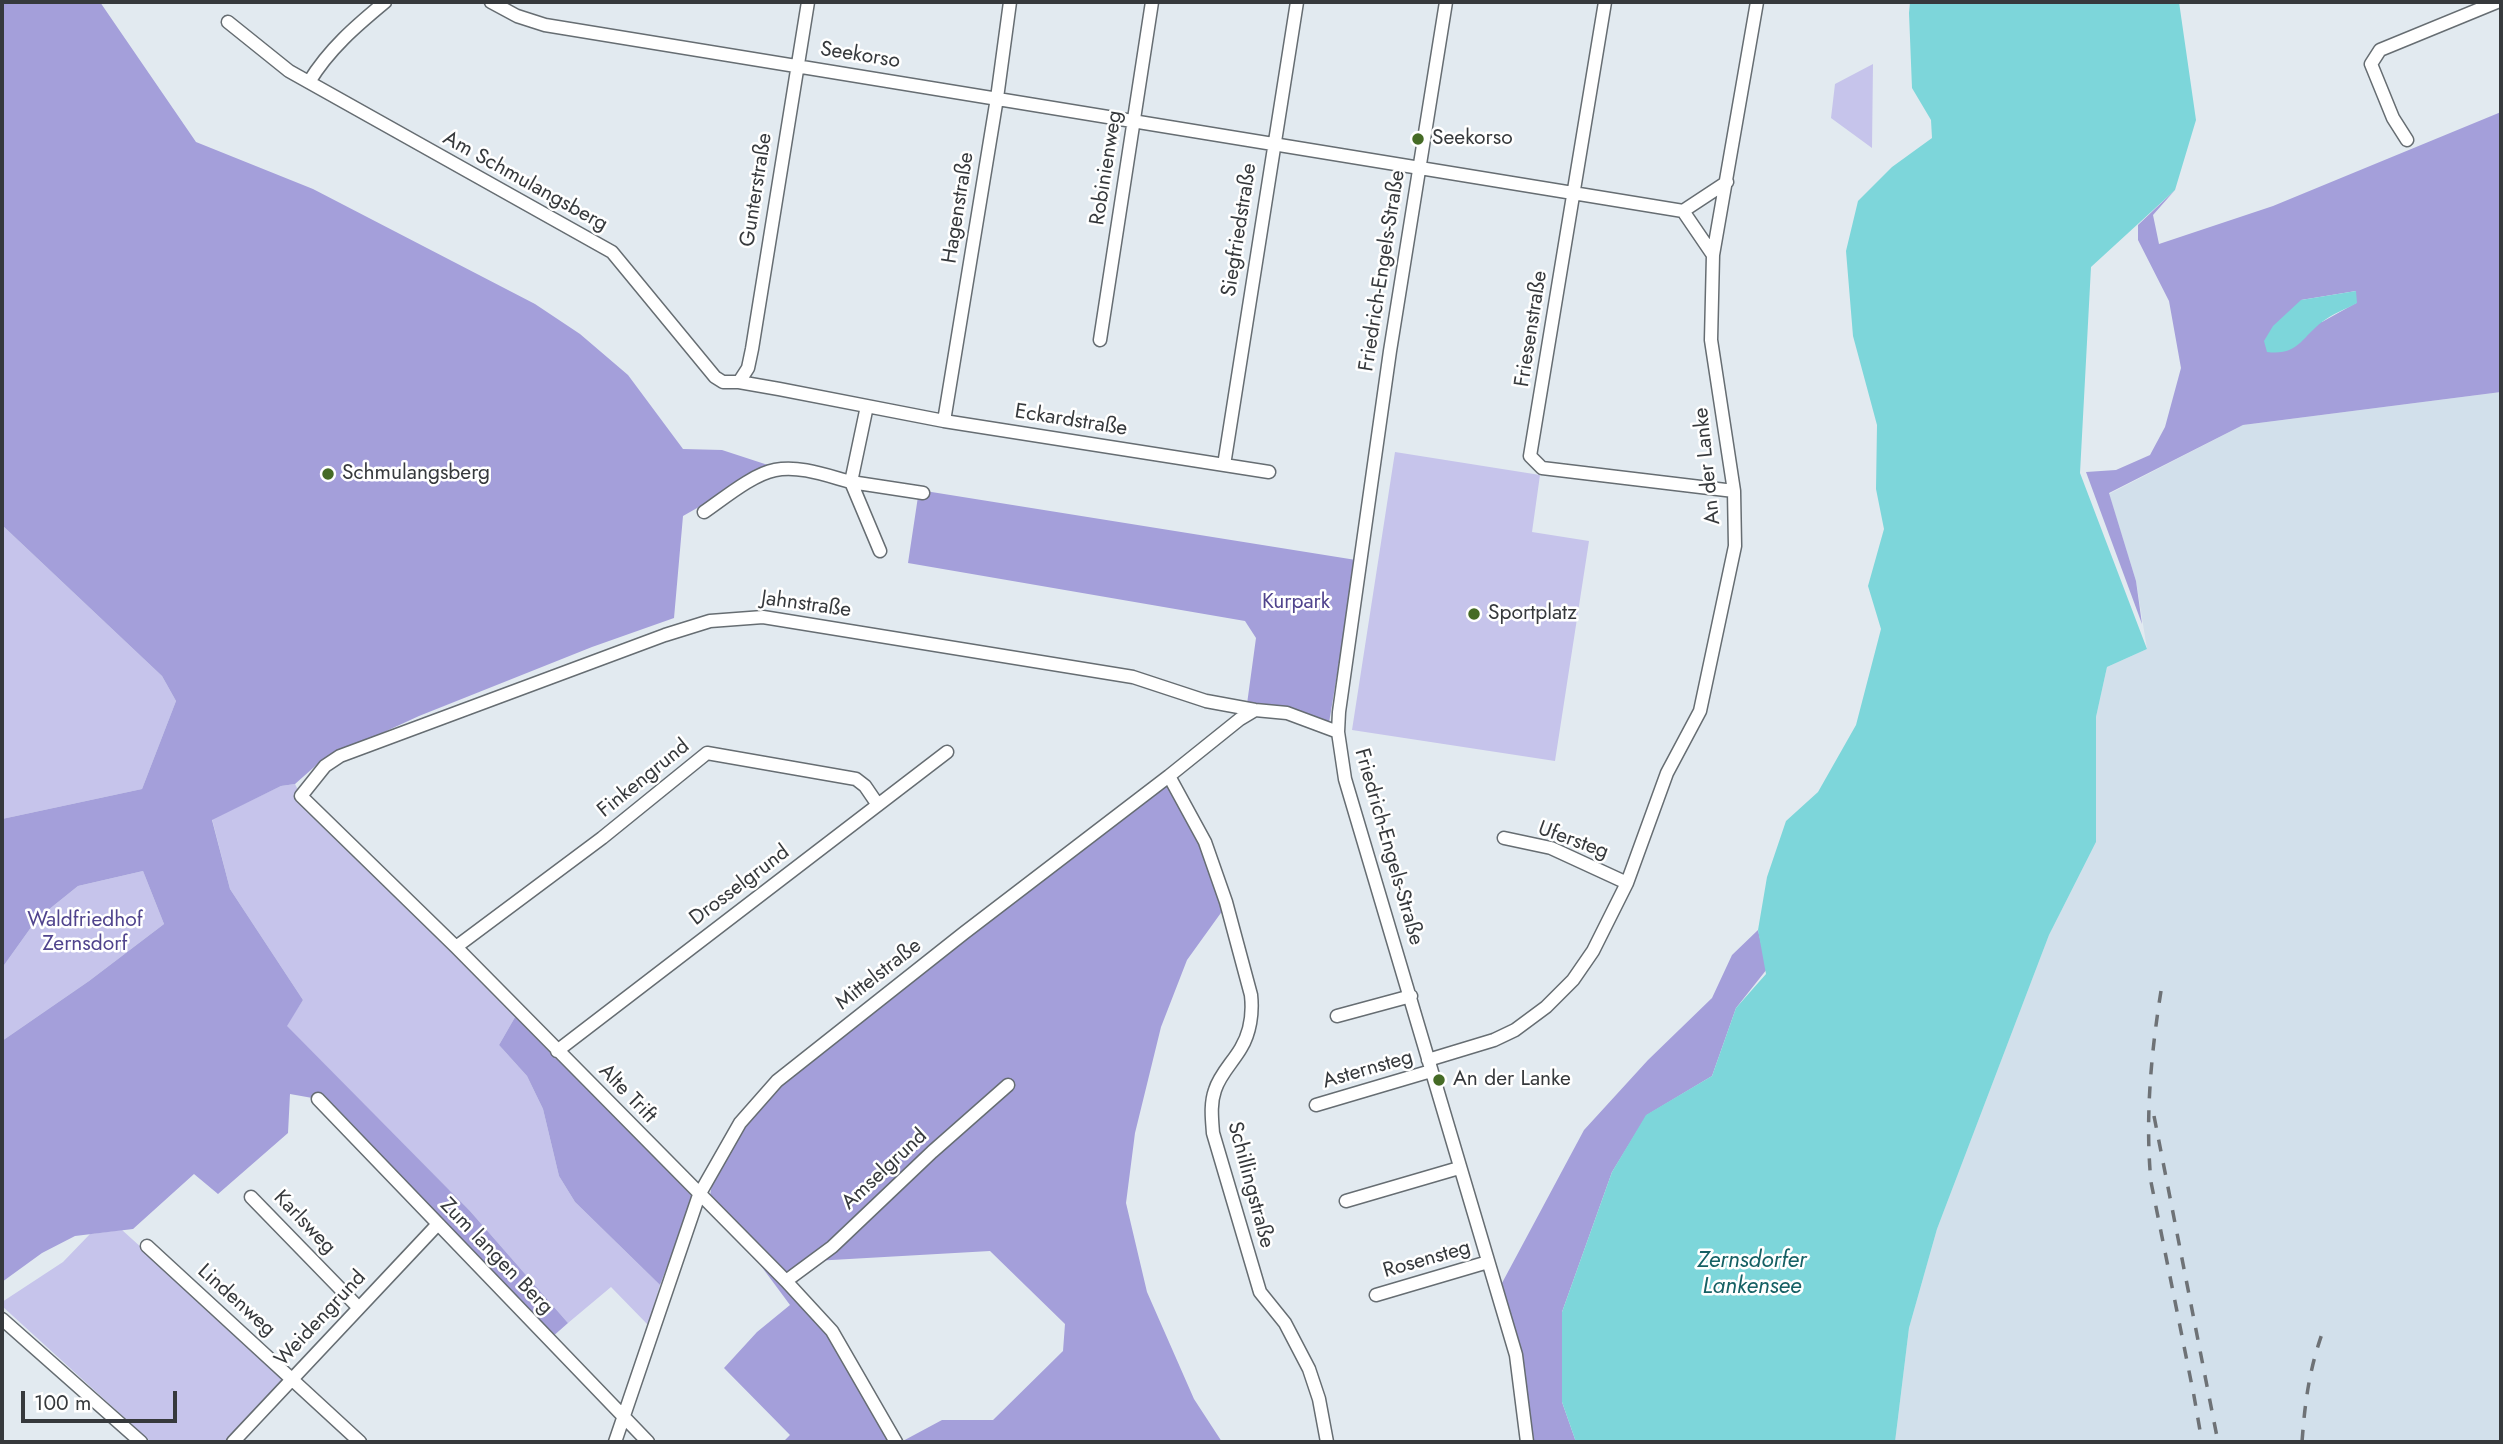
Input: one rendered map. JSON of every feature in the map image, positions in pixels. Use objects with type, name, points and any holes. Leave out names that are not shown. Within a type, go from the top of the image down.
[{"type":"street","points":[[309,82],[318,67],[345,36],[386,2]]},
{"type":"street","name":"Seekorso","points":[[491,2],[517,16],[545,24],[1683,211]]},
{"type":"street","name":"Gunterstraße","points":[[739,382],[748,368],[752,349],[808,2]]},
{"type":"street","name":"Hagenstraße","points":[[944,421],[1010,2]]},
{"type":"street","name":"Robinienweg","points":[[1100,340],[1152,2]]},
{"type":"street","name":"Siegfriedstraße","points":[[1224,465],[1297,2]]},
{"type":"street","name":"Friedrich-Engels-Straße","points":[[1446,2],[1367,502],[1338,732],[1345,779],[1516,1355],[1527,1442]]},
{"type":"street","name":"Friesenstraße","points":[[1605,2],[1531,456],[1542,468],[1734,491]]},
{"type":"street","name":"An der Lanke","points":[[1429,1066],[1515,1030],[1546,1007],[1573,980],[1592,951],[1627,883],[1667,773],[1700,712],[1735,546],[1734,491],[1711,340],[1713,255],[1757,2]]},
{"type":"street","points":[[2407,140],[2393,118],[2371,64],[2380,50],[2497,2]]},
{"type":"street","name":"Am Schmulangsberg","points":[[228,22],[271,59],[309,82],[612,252],[715,377],[723,382],[779,389]]},
{"type":"street","points":[[1713,255],[1683,211],[1727,182]]},
{"type":"street","name":"Eckardstraße","points":[[779,389],[944,421],[1269,472]]},
{"type":"street","points":[[867,406],[851,482],[880,551]]},
{"type":"street","points":[[704,512],[760,476],[776,470],[807,471],[851,482],[923,493]]},
{"type":"street","name":"Jahnstraße","points":[[301,796],[325,766],[340,756],[633,646],[710,621],[738,617],[763,617],[1133,677],[1206,701],[1255,710]]},
{"type":"street","points":[[1255,710],[1287,713],[1338,732]]},
{"type":"street","name":"Mittelstraße","points":[[615,1442],[699,1195],[740,1123],[777,1081],[964,933],[1255,710]]},
{"type":"street","name":"Drosselgrund","points":[[557,1051],[947,752]]},
{"type":"street","name":"Finkengrund","points":[[456,947],[602,838],[706,753],[856,779],[865,786],[878,805]]},
{"type":"street","name":"Schillingstraße","points":[[1169,776],[1205,842],[1226,902],[1251,995],[1250,1022],[1241,1047],[1215,1089],[1211,1111],[1213,1133],[1259,1292],[1285,1323],[1309,1369],[1319,1399],[1326,1442]]},
{"type":"street","name":"Alte Trift","points":[[301,796],[456,947],[786,1281],[832,1331],[896,1442]]},
{"type":"street","name":"Ufersteg","points":[[1504,838],[1551,848],[1627,883]]},
{"type":"street","points":[[1337,1016],[1411,996]]},
{"type":"street","name":"Asternsteg","points":[[1316,1105],[1429,1066]]},
{"type":"street","name":"Amselgrund","points":[[786,1281],[832,1247],[932,1152],[1008,1085]]},
{"type":"street","name":"Zum langen Berg","points":[[317,1099],[648,1442]]},
{"type":"street","points":[[1346,1201],[1459,1168]]},
{"type":"street","name":"Karlsweg","points":[[251,1197],[358,1307]]},
{"type":"street","name":"Weidengrund","points":[[233,1442],[438,1224]]},
{"type":"street","name":"Lindenweg","points":[[147,1246],[360,1442]]},
{"type":"street","name":"Rosensteg","points":[[1376,1295],[1488,1262]]},
{"type":"street","points":[[2,1319],[141,1442]]},
{"type":"shaded area","points":[[2501,392],[2501,1442],[1895,1442],[1909,1328],[1937,1229],[2049,935],[2096,842],[2096,717],[2107,667],[2147,649],[2136,581],[2109,494],[2243,425]]},
{"type":"green space","points":[[2,2],[100,2],[196,142],[313,189],[535,304],[580,334],[628,375],[683,449],[722,450],[771,466],[683,516],[674,618],[592,647],[419,716],[321,761],[295,784],[281,786],[212,820],[230,889],[303,1000],[287,1026],[470,1211],[568,1323],[551,1338],[318,1099],[290,1094],[288,1133],[218,1194],[194,1174],[133,1229],[75,1236],[42,1253],[2,1282],[2,1041],[89,981],[164,924],[143,871],[78,886],[37,919],[2,968],[2,819],[142,789],[176,701],[162,676],[2,525]]},
{"type":"green space","points":[[1873,64],[1872,148],[1831,118],[1835,84]]},
{"type":"green space","points":[[2501,112],[2501,392],[2243,425],[2109,493],[2136,581],[2142,624],[2086,472],[2116,470],[2150,455],[2165,427],[2181,368],[2169,301],[2138,240],[2138,225],[2175,190],[2153,215],[2159,244],[2273,206]],"holes":[[[2356,291],[2356,303],[2322,322],[2301,300]]]},
{"type":"green space","name":"Sportplatz","points":[[1395,452],[1540,475],[1532,532],[1589,541],[1555,761],[1352,730]]},
{"type":"green space","name":"Kurpark","points":[[919,490],[1356,560],[1329,723],[1247,704],[1256,638],[1245,621],[908,563]]},
{"type":"green space","points":[[2,525],[162,676],[176,701],[142,789],[2,819]]},
{"type":"green space","points":[[1168,783],[1201,844],[1223,910],[1187,960],[1161,1027],[1135,1133],[1126,1203],[1147,1292],[1194,1399],[1222,1442],[901,1442],[942,1420],[993,1420],[1063,1351],[1065,1324],[990,1251],[814,1261],[790,1281],[835,1328],[900,1442],[783,1442],[790,1435],[724,1368],[757,1332],[790,1305],[710,1197],[727,1154],[780,1085]]},
{"type":"green space","points":[[295,784],[301,796],[518,1012],[499,1045],[527,1076],[543,1109],[559,1176],[575,1202],[660,1285],[648,1325],[611,1287],[568,1323],[470,1211],[286,1026],[303,1000],[230,889],[212,819],[281,786]]},
{"type":"green space","name":"Waldfriedhof Zernsdorf","points":[[143,871],[164,924],[89,981],[2,1041],[2,968],[37,919],[78,886]]},
{"type":"green space","points":[[1758,930],[1767,969],[1736,1008],[1712,1076],[1647,1115],[1612,1172],[1562,1312],[1562,1402],[1576,1442],[1531,1442],[1520,1351],[1502,1283],[1584,1130],[1648,1060],[1712,998],[1732,955]]},
{"type":"green space","points":[[518,1012],[689,1190],[693,1199],[660,1285],[575,1202],[559,1176],[543,1109],[527,1076],[499,1045]]},
{"type":"green space","points":[[122,1230],[286,1378],[227,1442],[151,1442],[2,1306],[2,1302],[63,1262],[90,1234]]},
{"type":"water","name":"Zernsdorfer Lankensee","points":[[1910,2],[2179,2],[2196,120],[2175,190],[2091,267],[2080,473],[2147,649],[2107,667],[2096,717],[2096,842],[2049,935],[1937,1229],[1909,1328],[1895,1442],[1576,1442],[1562,1402],[1562,1312],[1612,1172],[1646,1115],[1712,1076],[1736,1008],[1766,974],[1758,930],[1767,877],[1786,821],[1818,792],[1856,725],[1881,629],[1868,586],[1884,529],[1876,489],[1877,425],[1853,336],[1846,251],[1858,201],[1892,167],[1932,138],[1931,120],[1912,88]]},
{"type":"water","points":[[2356,291],[2357,303],[2326,319],[2299,344],[2286,351],[2267,352],[2264,341],[2273,326],[2301,300]]},
{"type":"railway","points":[[2161,991],[2150,1086],[2151,1182],[2202,1442]]},
{"type":"railway","points":[[2154,1116],[2218,1442]]},
{"type":"railway","points":[[2302,1442],[2308,1386],[2323,1331]]},
{"type":"place","name":"Seekorso","points":[[1418,139]]},
{"type":"place","name":"Schmulangsberg","points":[[328,474]]},
{"type":"place","name":"Sportplatz","points":[[1474,614]]},
{"type":"place","name":"An der Lanke","points":[[1439,1080]]}]
